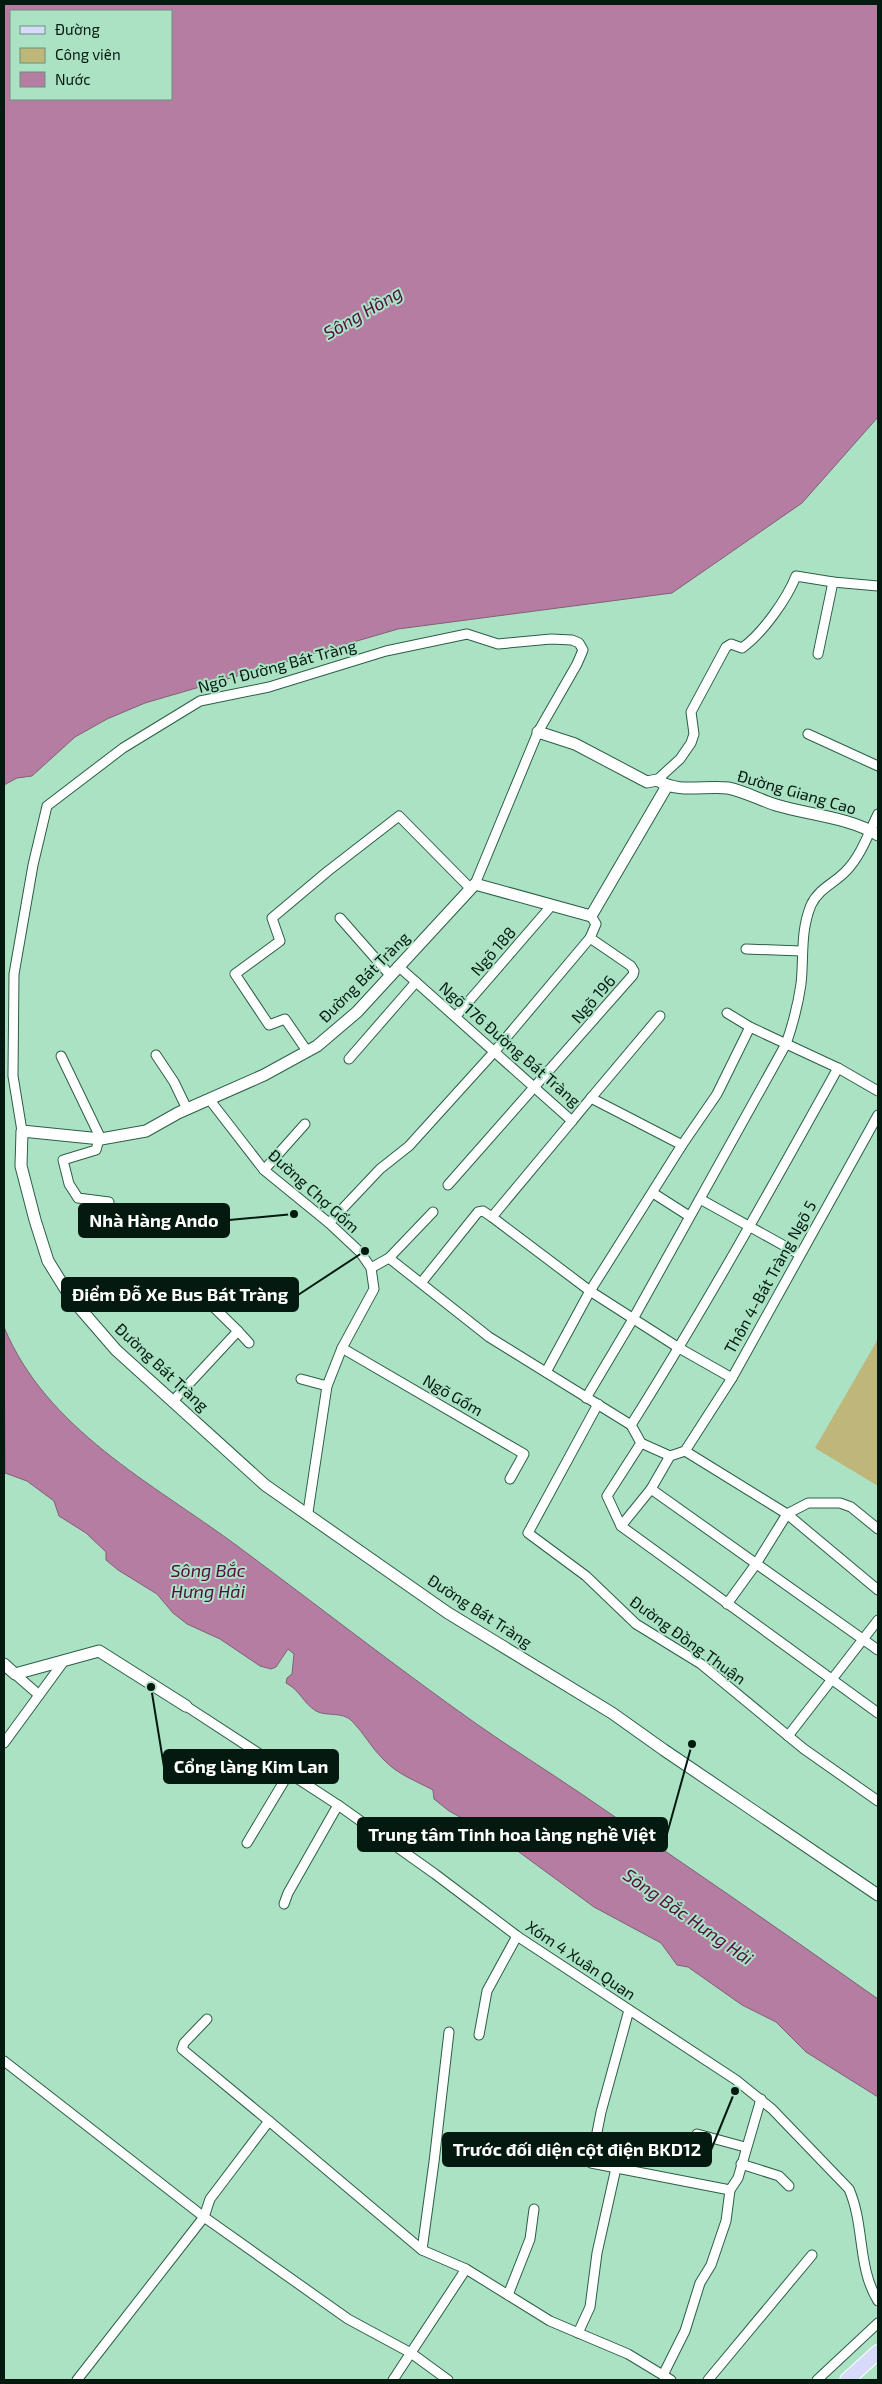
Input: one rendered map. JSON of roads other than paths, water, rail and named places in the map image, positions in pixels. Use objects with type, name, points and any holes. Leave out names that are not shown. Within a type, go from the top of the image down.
[{"type":"main road","points":[[846,2380],[878,2352]]},
{"type":"street","points":[[591,916],[662,783],[691,743],[694,734],[691,712],[727,646],[731,644],[742,648],[751,642],[780,606],[796,576],[878,586]]},
{"type":"street","points":[[818,654],[833,582]]},
{"type":"street","name":"Ngõ 1 Đường Bát Tràng","points":[[22,1131],[13,1076],[14,974],[31,874],[47,806],[123,748],[200,701],[269,687],[386,651],[467,634],[498,644],[551,640],[572,640],[579,643],[583,650],[577,664],[538,732]]},
{"type":"street","points":[[473,887],[538,732]]},
{"type":"street","name":"Đường Giang Cao","points":[[538,732],[575,744],[647,782],[729,788],[776,805],[874,833]]},
{"type":"street","points":[[808,734],[878,766]]},
{"type":"street","points":[[586,1398],[633,1319],[786,1044],[797,1012],[801,983],[801,951],[804,928],[812,902],[825,887],[846,872],[874,833],[878,814]]},
{"type":"street","points":[[307,1051],[285,1020],[269,1026],[235,974],[280,941],[272,918],[328,871],[399,816],[473,887],[591,916],[596,924],[590,938],[495,1051],[409,1146],[380,1169],[329,1223]]},
{"type":"street","name":"Đường Bát Tràng","points":[[473,887],[357,1012],[317,1046],[264,1075],[187,1109],[146,1131],[100,1139],[22,1131],[21,1166],[34,1220],[48,1261],[71,1298],[116,1350],[265,1484],[308,1512],[448,1613],[612,1713],[878,1895]]},
{"type":"street","name":"Ngõ 188","points":[[456,1016],[552,905]]},
{"type":"street","name":"Ngõ 176 Đường Bát Tràng","points":[[340,918],[394,971],[416,982],[572,1120],[591,1098],[682,1145]]},
{"type":"street","name":"Ngõ 196","points":[[535,1088],[634,973],[631,966],[590,938]]},
{"type":"street","points":[[746,950],[801,951]]},
{"type":"street","points":[[349,1059],[416,982]]},
{"type":"street","points":[[726,1013],[750,1028],[838,1068],[878,1091]]},
{"type":"street","points":[[591,1098],[660,1016]]},
{"type":"street","points":[[546,1372],[590,1291],[654,1193],[682,1145],[717,1094],[750,1028]]},
{"type":"street","points":[[156,1055],[174,1082],[187,1109]]},
{"type":"street","points":[[61,1056],[100,1139],[96,1150],[63,1160],[69,1184],[78,1198],[109,1202]]},
{"type":"street","points":[[631,1425],[750,1227],[838,1068]]},
{"type":"street","points":[[448,1185],[535,1088]]},
{"type":"street","name":"Đường Chợ Gốm","points":[[209,1099],[264,1170],[329,1223],[360,1252],[371,1268]]},
{"type":"street","name":"Thôn 4-Bát Tràng Ngõ 5","points":[[685,1451],[732,1378],[799,1254],[878,1115]]},
{"type":"street","points":[[492,1217],[572,1120]]},
{"type":"street","points":[[264,1170],[305,1124]]},
{"type":"street","points":[[654,1193],[689,1216]]},
{"type":"street","points":[[700,1199],[799,1254]]},
{"type":"street","points":[[421,1284],[478,1212],[483,1211],[590,1291],[679,1348],[732,1378]]},
{"type":"street","points":[[308,1512],[327,1386],[342,1348],[374,1289],[371,1268],[389,1258],[433,1212]]},
{"type":"street","points":[[389,1258],[489,1337],[631,1425],[641,1443],[670,1456]]},
{"type":"street","points":[[191,1285],[248,1343]]},
{"type":"street","points":[[173,1401],[238,1331]]},
{"type":"street","name":"Ngõ Gốm","points":[[342,1348],[524,1454],[510,1479]]},
{"type":"street","points":[[301,1379],[327,1386]]},
{"type":"street","name":"Đường Đồng Thuận","points":[[598,1404],[528,1533],[586,1576],[636,1624],[701,1664],[788,1736],[878,1801]]},
{"type":"street","points":[[641,1443],[607,1496],[620,1526],[878,1714]]},
{"type":"street","points":[[620,1526],[651,1489],[670,1456],[685,1451],[787,1514],[878,1590]]},
{"type":"street","points":[[651,1489],[878,1650]]},
{"type":"street","points":[[727,1604],[756,1564],[787,1514],[808,1503],[835,1502],[851,1507],[878,1529]]},
{"type":"street","points":[[788,1736],[878,1620]]},
{"type":"street","points":[[15,1674],[99,1652],[186,1706]]},
{"type":"street","points":[[4,1743],[64,1661]]},
{"type":"street","points":[[4,1664],[39,1695]]},
{"type":"street","name":"Xóm 4 Xuân Quan","points":[[186,1706],[338,1805],[435,1874],[517,1936],[760,2099],[849,2189],[856,2207],[863,2263],[871,2290],[878,2301]]},
{"type":"street","points":[[247,1843],[289,1773]]},
{"type":"street","points":[[284,1904],[288,1893],[338,1805]]},
{"type":"street","points":[[479,2035],[487,1991],[517,1936]]},
{"type":"street","points":[[629,2010],[601,2112],[591,2163],[730,2190]]},
{"type":"street","points":[[207,2019],[184,2043],[182,2049],[422,2250],[466,2269],[550,2321],[628,2354],[671,2380]]},
{"type":"street","points":[[422,2250],[448,2032]]},
{"type":"street","points":[[4,2061],[204,2217],[348,2319],[411,2354],[448,2380]]},
{"type":"street","points":[[663,2375],[685,2331],[700,2283],[711,2265],[726,2222],[730,2190],[738,2178],[745,2147],[760,2099]]},
{"type":"street","points":[[77,2380],[204,2217],[210,2199],[269,2121]]},
{"type":"street","points":[[697,2134],[745,2147]]},
{"type":"street","points":[[741,2164],[779,2176],[789,2186]]},
{"type":"street","points":[[578,2333],[590,2307],[597,2253],[616,2168]]},
{"type":"street","points":[[508,2295],[530,2238],[534,2209]]},
{"type":"street","points":[[708,2380],[812,2255]]},
{"type":"street","points":[[392,2380],[466,2269]]},
{"type":"street","points":[[817,2380],[878,2324]]},
{"type":"water","name":"Sông Hồng","points":[[4,4],[878,4],[878,417],[802,503],[672,593],[398,629],[145,703],[107,719],[75,737],[32,776],[17,778],[4,785]]},
{"type":"water","name":"Sông Bắc Hưng Hải","points":[[4,1327],[23,1363],[46,1395],[104,1451],[236,1545],[478,1725],[655,1844],[878,1999],[878,2097],[806,2052],[776,2022],[742,2005],[688,1967],[677,1965],[661,1943],[594,1907],[504,1841],[449,1811],[434,1799],[433,1790],[407,1777],[389,1765],[348,1718],[320,1713],[311,1708],[295,1689],[286,1683],[287,1678],[292,1674],[294,1654],[288,1649],[276,1667],[271,1669],[260,1666],[220,1639],[187,1624],[173,1613],[157,1594],[118,1570],[106,1560],[106,1552],[86,1533],[59,1516],[54,1501],[27,1481],[5,1473]]},
{"type":"place","name":"Nhà Hàng Ando","points":[[294,1214]]},
{"type":"place","name":"Điểm Đỗ Xe Bus Bát Tràng","points":[[365,1251]]},
{"type":"place","name":"Cổng làng Kim Lan","points":[[151,1687]]},
{"type":"place","name":"Trung tâm Tinh hoa làng nghề Việt","points":[[692,1744]]},
{"type":"place","name":"Trước đối diện cột điện BKD12","points":[[735,2091]]}]
